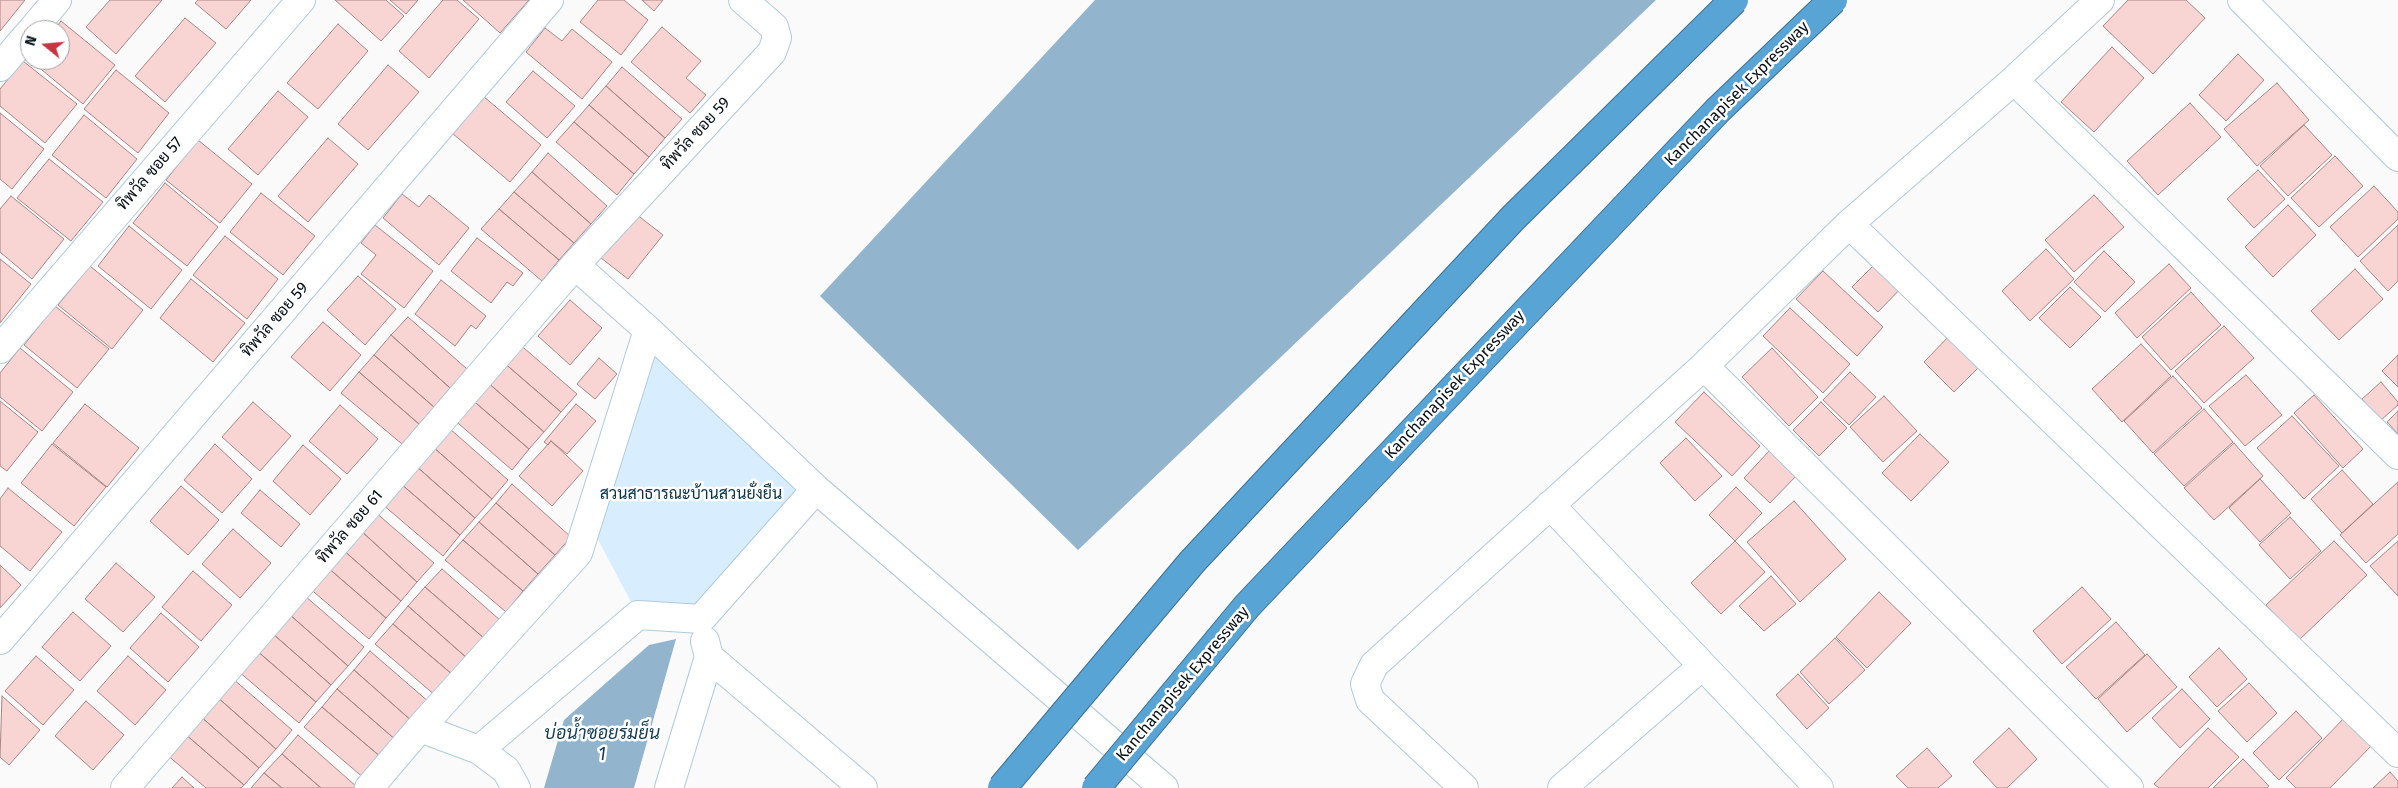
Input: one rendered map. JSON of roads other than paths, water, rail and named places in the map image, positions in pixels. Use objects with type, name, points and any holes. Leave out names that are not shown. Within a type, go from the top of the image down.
[{"type":"highway","points":[[1002,788],[1206,548],[1513,218],[1734,0]]},
{"type":"highway","name":"Kanchanapisek Expressway","points":[[1096,788],[1254,598],[1718,110],[1833,0]]},
{"type":"street","points":[[40,20],[57,0]]},
{"type":"street","name":"ทิพวัล ซอย 57","points":[[0,349],[301,0]]},
{"type":"street","name":"ทิพวัล ซอย 59","points":[[0,640],[550,0]]},
{"type":"street","name":"ทิพวัล ซอย 59","points":[[575,265],[772,52],[777,38],[774,27],[743,0]]},
{"type":"street","points":[[1464,788],[1370,700],[1365,684],[1374,665],[1704,366],[1849,224],[2014,80],[2100,0]]},
{"type":"street","points":[[2242,0],[2398,157]]},
{"type":"street","points":[[0,67],[20,44]]},
{"type":"street","points":[[2014,80],[2398,455]]},
{"type":"street","points":[[1849,224],[2398,753]]},
{"type":"street","points":[[575,265],[648,330],[816,489],[1164,788]]},
{"type":"street","name":"ทิพวัล ซอย 61","points":[[125,788],[575,265]]},
{"type":"street","points":[[369,788],[420,728],[578,553],[648,330]]},
{"type":"street","points":[[1704,366],[2129,788]]},
{"type":"street","points":[[701,619],[816,489]]},
{"type":"street","points":[[1550,506],[1701,667],[1819,788]]},
{"type":"street","points":[[479,750],[638,615],[701,619]]},
{"type":"street","points":[[669,788],[708,657],[701,619]]},
{"type":"street","points":[[708,657],[863,788]]},
{"type":"street","points":[[1562,788],[1701,667]]},
{"type":"street","points":[[420,728],[479,750],[506,770],[516,788]]},
{"type":"water","points":[[1095,0],[1656,0],[1078,550],[820,296]]},
{"type":"water","name":"บ่อน้ำซอยร่มย็น 1","points":[[676,639],[634,788],[544,788],[564,720],[649,645]]},
{"type":"park label","name":"สวนสาธารณะบ้านสวนยั่งยืน","points":[[691,495]]}]
